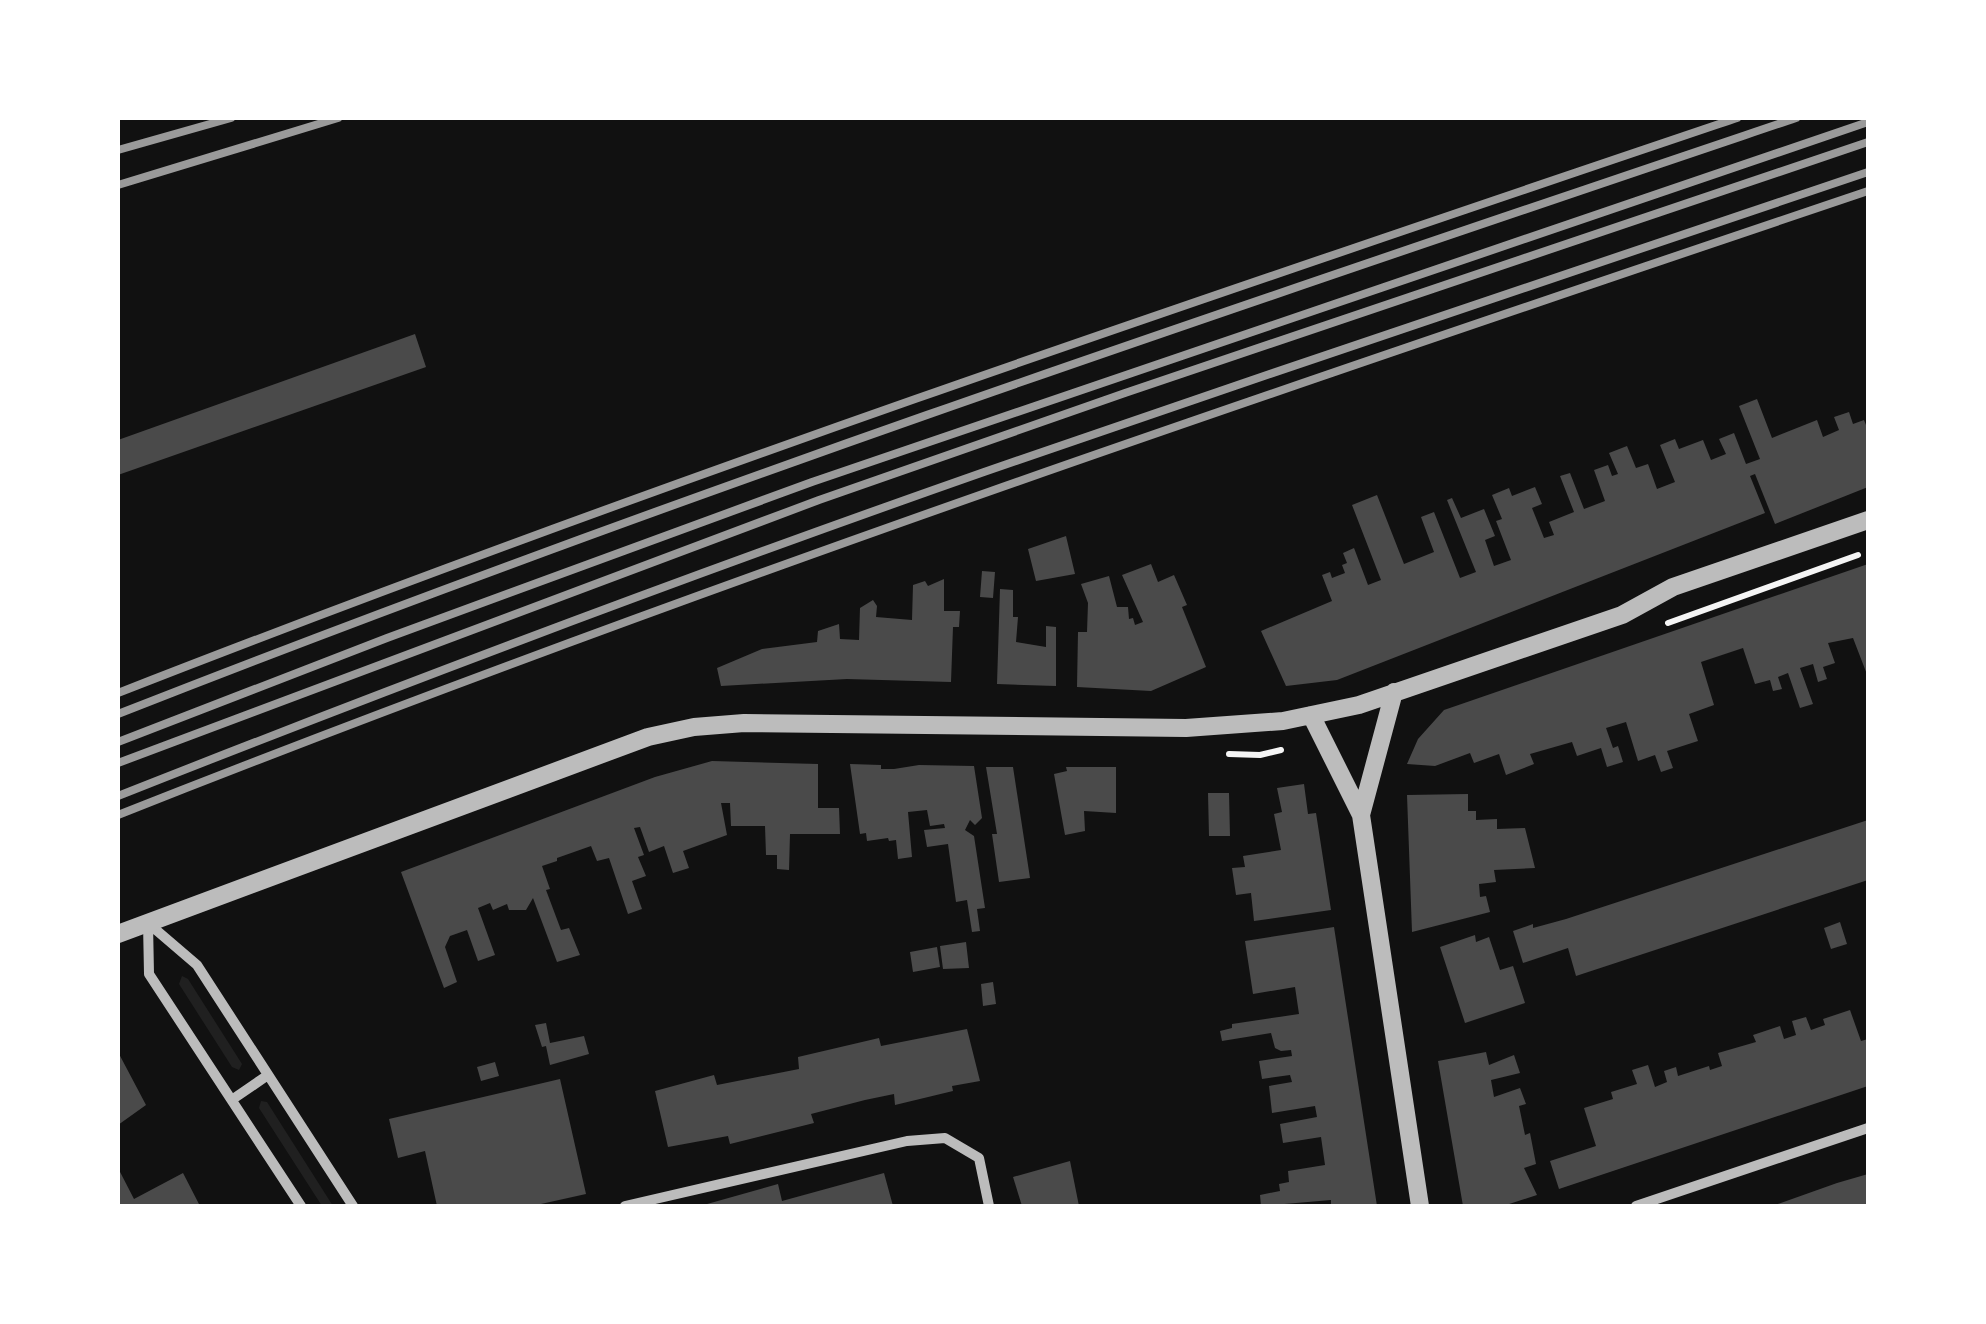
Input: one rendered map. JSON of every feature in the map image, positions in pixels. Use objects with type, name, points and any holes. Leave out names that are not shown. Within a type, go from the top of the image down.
[{"type":"street","points":[[118,934],[648,737],[694,727],[763,724],[1186,728],[1282,721],[1359,705],[1622,615],[1673,586],[1868,520]]},
{"type":"street","points":[[1361,815],[1394,692]]},
{"type":"street","points":[[1311,715],[1361,815],[1420,1206]]},
{"type":"street","points":[[148,922],[197,965],[354,1206]]},
{"type":"street","points":[[148,922],[150,974],[301,1206]]},
{"type":"street","points":[[233,1098],[268,1075]]},
{"type":"street","points":[[1636,1206],[1868,1128]]},
{"type":"street","points":[[624,1206],[907,1141],[945,1138],[980,1158],[989,1206]]},
{"type":"shaded area","points":[[182,976],[188,979],[242,1064],[239,1070],[232,1067],[179,984]]},
{"type":"shaded area","points":[[261,1101],[267,1102],[333,1206],[322,1206],[259,1108]]},
{"type":"building","points":[[415,334],[426,367],[118,475],[118,440]]},
{"type":"building","points":[[1757,399],[1772,438],[1817,420],[1823,437],[1839,430],[1834,417],[1849,412],[1853,424],[1864,420],[1868,430],[1868,487],[1775,524],[1755,474],[1750,476],[1765,513],[1337,680],[1286,686],[1261,631],[1332,601],[1322,575],[1330,572],[1332,578],[1345,573],[1343,553],[1354,548],[1368,585],[1381,580],[1352,505],[1377,495],[1404,564],[1434,552],[1421,517],[1434,512],[1460,578],[1476,572],[1447,500],[1452,498],[1461,518],[1484,509],[1495,536],[1485,540],[1494,566],[1511,560],[1496,521],[1502,519],[1492,495],[1509,488],[1512,496],[1535,487],[1542,504],[1532,508],[1544,538],[1554,535],[1549,522],[1574,512],[1560,476],[1570,473],[1584,509],[1605,501],[1594,470],[1608,465],[1612,476],[1618,474],[1609,453],[1627,446],[1636,468],[1648,464],[1657,489],[1675,482],[1660,445],[1675,439],[1679,449],[1703,440],[1711,460],[1726,454],[1719,439],[1734,433],[1746,464],[1760,459],[1739,406]]},
{"type":"building","points":[[1066,536],[1075,574],[1036,581],[1028,549]]},
{"type":"building","points":[[1151,564],[1158,582],[1174,575],[1206,667],[1151,691],[1077,687],[1078,632],[1087,632],[1088,603],[1081,584],[1109,576],[1117,607],[1128,607],[1129,619],[1133,618],[1135,625],[1143,622],[1122,575]]},
{"type":"building","points":[[1868,564],[1868,677],[1853,638],[1828,643],[1835,663],[1823,667],[1827,679],[1818,682],[1813,664],[1800,668],[1813,704],[1800,708],[1788,673],[1778,677],[1782,689],[1773,691],[1770,680],[1755,684],[1743,648],[1701,662],[1714,705],[1689,714],[1698,741],[1667,751],[1673,768],[1661,772],[1655,755],[1638,761],[1626,722],[1606,728],[1623,762],[1607,767],[1601,748],[1577,756],[1572,742],[1530,754],[1534,764],[1506,775],[1499,754],[1474,763],[1470,753],[1435,766],[1407,764],[1418,739],[1444,710]]},
{"type":"building","points":[[982,571],[995,572],[993,598],[980,597]]},
{"type":"building","points":[[944,579],[944,611],[960,611],[959,627],[953,627],[951,682],[847,679],[721,686],[717,668],[762,649],[817,642],[818,631],[839,624],[840,639],[859,640],[860,608],[873,600],[876,617],[912,620],[913,585],[925,581],[928,586]]},
{"type":"building","points":[[1000,589],[1013,590],[1013,617],[1018,617],[1016,642],[1046,647],[1046,626],[1056,627],[1056,686],[997,684]]},
{"type":"building","points":[[712,761],[818,764],[818,808],[839,808],[840,834],[790,834],[789,870],[777,869],[777,855],[766,855],[765,826],[731,826],[730,803],[721,803],[727,835],[683,851],[689,868],[673,873],[664,846],[649,852],[640,827],[634,828],[644,855],[638,857],[646,876],[632,881],[642,909],[628,914],[609,858],[597,861],[591,846],[557,858],[542,866],[550,889],[546,890],[561,930],[569,928],[580,955],[557,962],[533,898],[526,910],[509,910],[507,904],[493,910],[490,903],[478,908],[495,955],[478,961],[467,930],[450,936],[445,947],[457,982],[444,988],[401,872],[655,777]]},
{"type":"building","points":[[850,764],[881,765],[881,769],[974,766],[982,818],[975,825],[970,820],[965,830],[974,836],[985,908],[977,909],[980,931],[972,932],[967,900],[956,902],[948,844],[927,847],[924,830],[945,828],[944,824],[930,826],[927,810],[908,812],[912,857],[898,859],[896,840],[867,841],[866,833],[860,834]]},
{"type":"building","points":[[986,767],[1013,767],[1030,878],[999,882],[992,834],[997,834]]},
{"type":"building","points":[[1066,767],[1116,767],[1116,813],[1084,811],[1085,831],[1065,835],[1054,774],[1067,771]]},
{"type":"building","points":[[1304,784],[1308,814],[1316,813],[1331,910],[1254,921],[1251,893],[1236,895],[1232,868],[1245,867],[1243,856],[1281,850],[1274,814],[1282,812],[1277,788]]},
{"type":"building","points":[[1208,793],[1229,793],[1230,836],[1209,836]]},
{"type":"building","points":[[1468,794],[1468,811],[1476,811],[1476,820],[1497,819],[1497,829],[1525,828],[1535,868],[1494,870],[1496,882],[1479,884],[1480,897],[1486,896],[1490,912],[1412,932],[1407,795]]},
{"type":"building","points":[[1868,820],[1868,880],[1576,976],[1568,948],[1523,963],[1513,931],[1566,919]]},
{"type":"building","points":[[1840,922],[1847,944],[1831,949],[1824,928]]},
{"type":"building","points":[[1334,927],[1377,1206],[1331,1206],[1331,1200],[1261,1206],[1260,1195],[1280,1191],[1279,1184],[1289,1182],[1288,1171],[1325,1165],[1321,1137],[1283,1143],[1280,1124],[1317,1117],[1315,1106],[1272,1113],[1269,1086],[1292,1082],[1290,1075],[1262,1079],[1259,1061],[1292,1056],[1291,1050],[1275,1048],[1271,1033],[1222,1041],[1220,1031],[1232,1028],[1232,1024],[1299,1014],[1295,987],[1253,994],[1245,941]]},
{"type":"building","points":[[1475,935],[1476,942],[1489,937],[1500,970],[1513,966],[1525,1003],[1465,1023],[1440,947]]},
{"type":"building","points":[[966,942],[969,968],[943,969],[940,946]]},
{"type":"building","points":[[937,947],[940,967],[913,972],[910,952]]},
{"type":"building","points":[[993,982],[996,1004],[983,1006],[981,984]]},
{"type":"building","points":[[1850,1010],[1861,1041],[1868,1039],[1868,1086],[1559,1189],[1550,1161],[1596,1146],[1584,1108],[1613,1099],[1611,1092],[1637,1084],[1632,1070],[1648,1065],[1655,1087],[1667,1082],[1664,1071],[1676,1067],[1678,1076],[1722,1066],[1718,1053],[1756,1042],[1753,1035],[1780,1026],[1784,1039],[1796,1035],[1792,1021],[1806,1017],[1811,1030],[1825,1025],[1823,1019]]},
{"type":"building","points":[[546,1023],[550,1043],[584,1036],[589,1054],[550,1065],[535,1025]]},
{"type":"building","points":[[967,1029],[980,1081],[895,1105],[894,1094],[865,1100],[811,1114],[814,1123],[730,1144],[728,1136],[668,1147],[655,1091],[714,1075],[717,1085],[799,1069],[798,1057],[879,1038],[881,1046]]},
{"type":"building","points":[[118,1052],[146,1105],[118,1125]]},
{"type":"building","points":[[1486,1052],[1489,1065],[1514,1055],[1520,1073],[1491,1080],[1494,1097],[1520,1088],[1526,1104],[1519,1106],[1525,1135],[1530,1133],[1536,1164],[1524,1168],[1537,1195],[1503,1206],[1463,1206],[1438,1061]]},
{"type":"building","points":[[495,1062],[499,1076],[481,1081],[477,1067]]},
{"type":"building","points":[[560,1079],[586,1194],[532,1206],[437,1206],[425,1151],[398,1158],[389,1119]]},
{"type":"building","points":[[1070,1161],[1079,1206],[1022,1206],[1013,1177]]},
{"type":"building","points":[[118,1168],[134,1199],[183,1173],[200,1206],[118,1206]]},
{"type":"building","points":[[884,1173],[893,1206],[700,1206],[778,1184],[782,1201]]},
{"type":"building","points":[[1868,1174],[1868,1206],[1772,1206],[1837,1183]]},
{"type":"railway","points":[[118,150],[231,118]]},
{"type":"railway","points":[[118,185],[338,118]]},
{"type":"railway","points":[[118,693],[722,467],[1737,118]]},
{"type":"railway","points":[[118,714],[743,480],[1796,118]]},
{"type":"railway","points":[[118,742],[387,638],[812,482],[1868,122]]},
{"type":"railway","points":[[118,763],[819,500],[1868,142]]},
{"type":"railway","points":[[118,796],[549,630],[875,511],[1868,172]]},
{"type":"railway","points":[[118,815],[770,570],[1208,415],[1868,191]]}]
